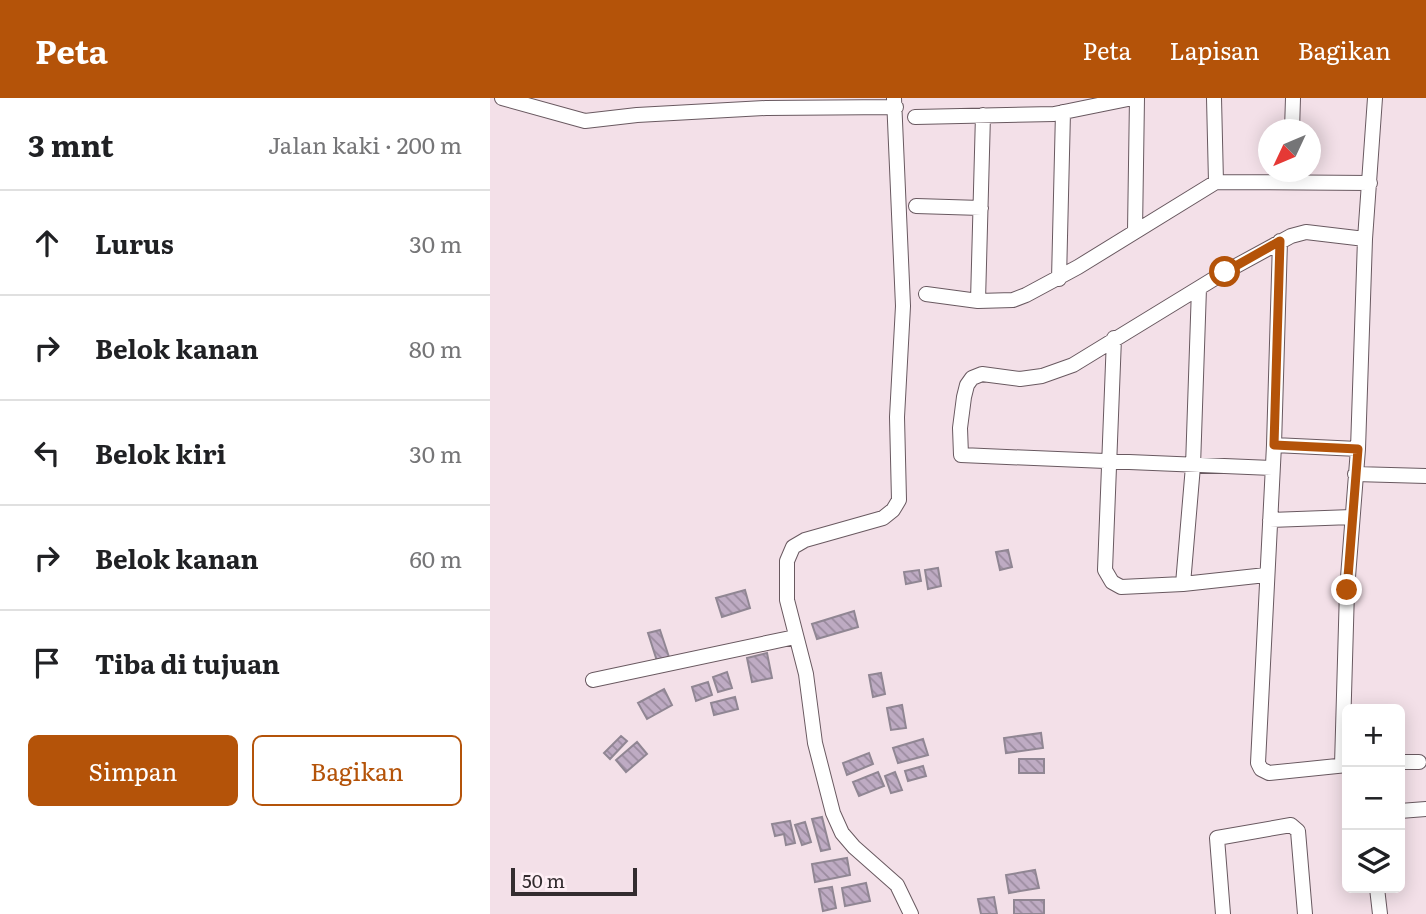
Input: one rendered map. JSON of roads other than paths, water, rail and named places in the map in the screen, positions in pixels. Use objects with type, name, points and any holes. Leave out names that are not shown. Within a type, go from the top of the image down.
[{"type":"street","points":[[502,98],[585,121],[637,115],[895,102],[903,306],[897,417],[899,500],[893,510],[883,518],[804,540],[793,547],[787,561],[787,600],[806,674],[814,743],[833,813],[842,833],[854,847],[897,885],[911,914]]},
{"type":"street","points":[[915,117],[1063,112],[1135,98],[1135,231]]},
{"type":"street","points":[[1214,98],[1216,182]]},
{"type":"street","points":[[1292,119],[1293,98]]},
{"type":"street","points":[[1346,704],[1347,590],[1358,449],[1365,239],[1375,98]]},
{"type":"street","points":[[1059,279],[1063,112]]},
{"type":"street","points":[[978,301],[983,115]]},
{"type":"street","points":[[926,294],[978,301],[1013,300],[1059,279],[1216,182],[1258,179]]},
{"type":"street","points":[[1321,179],[1370,183]]},
{"type":"street","points":[[916,206],[981,208]]},
{"type":"street","points":[[1272,468],[961,455],[960,428],[967,385],[972,378],[982,374],[1020,379],[1042,376],[1073,365],[1280,241],[1306,232],[1365,239]]},
{"type":"street","points":[[1280,241],[1274,445],[1258,762],[1261,769],[1269,773],[1342,765]]},
{"type":"street","points":[[1183,584],[1193,466],[1199,288]]},
{"type":"street","points":[[1114,338],[1105,570],[1107,576],[1121,587],[1183,584],[1266,575]]},
{"type":"street","points":[[1274,445],[1358,449]]},
{"type":"street","points":[[1355,474],[1426,476]]},
{"type":"street","points":[[1270,520],[1352,517]]},
{"type":"street","points":[[593,680],[795,637]]},
{"type":"street","points":[[1405,762],[1419,762]]},
{"type":"street","points":[[1405,811],[1426,810]]},
{"type":"street","points":[[1223,914],[1217,838],[1291,825],[1298,831],[1305,914]]},
{"type":"street","points":[[1378,893],[1380,914]]}]
